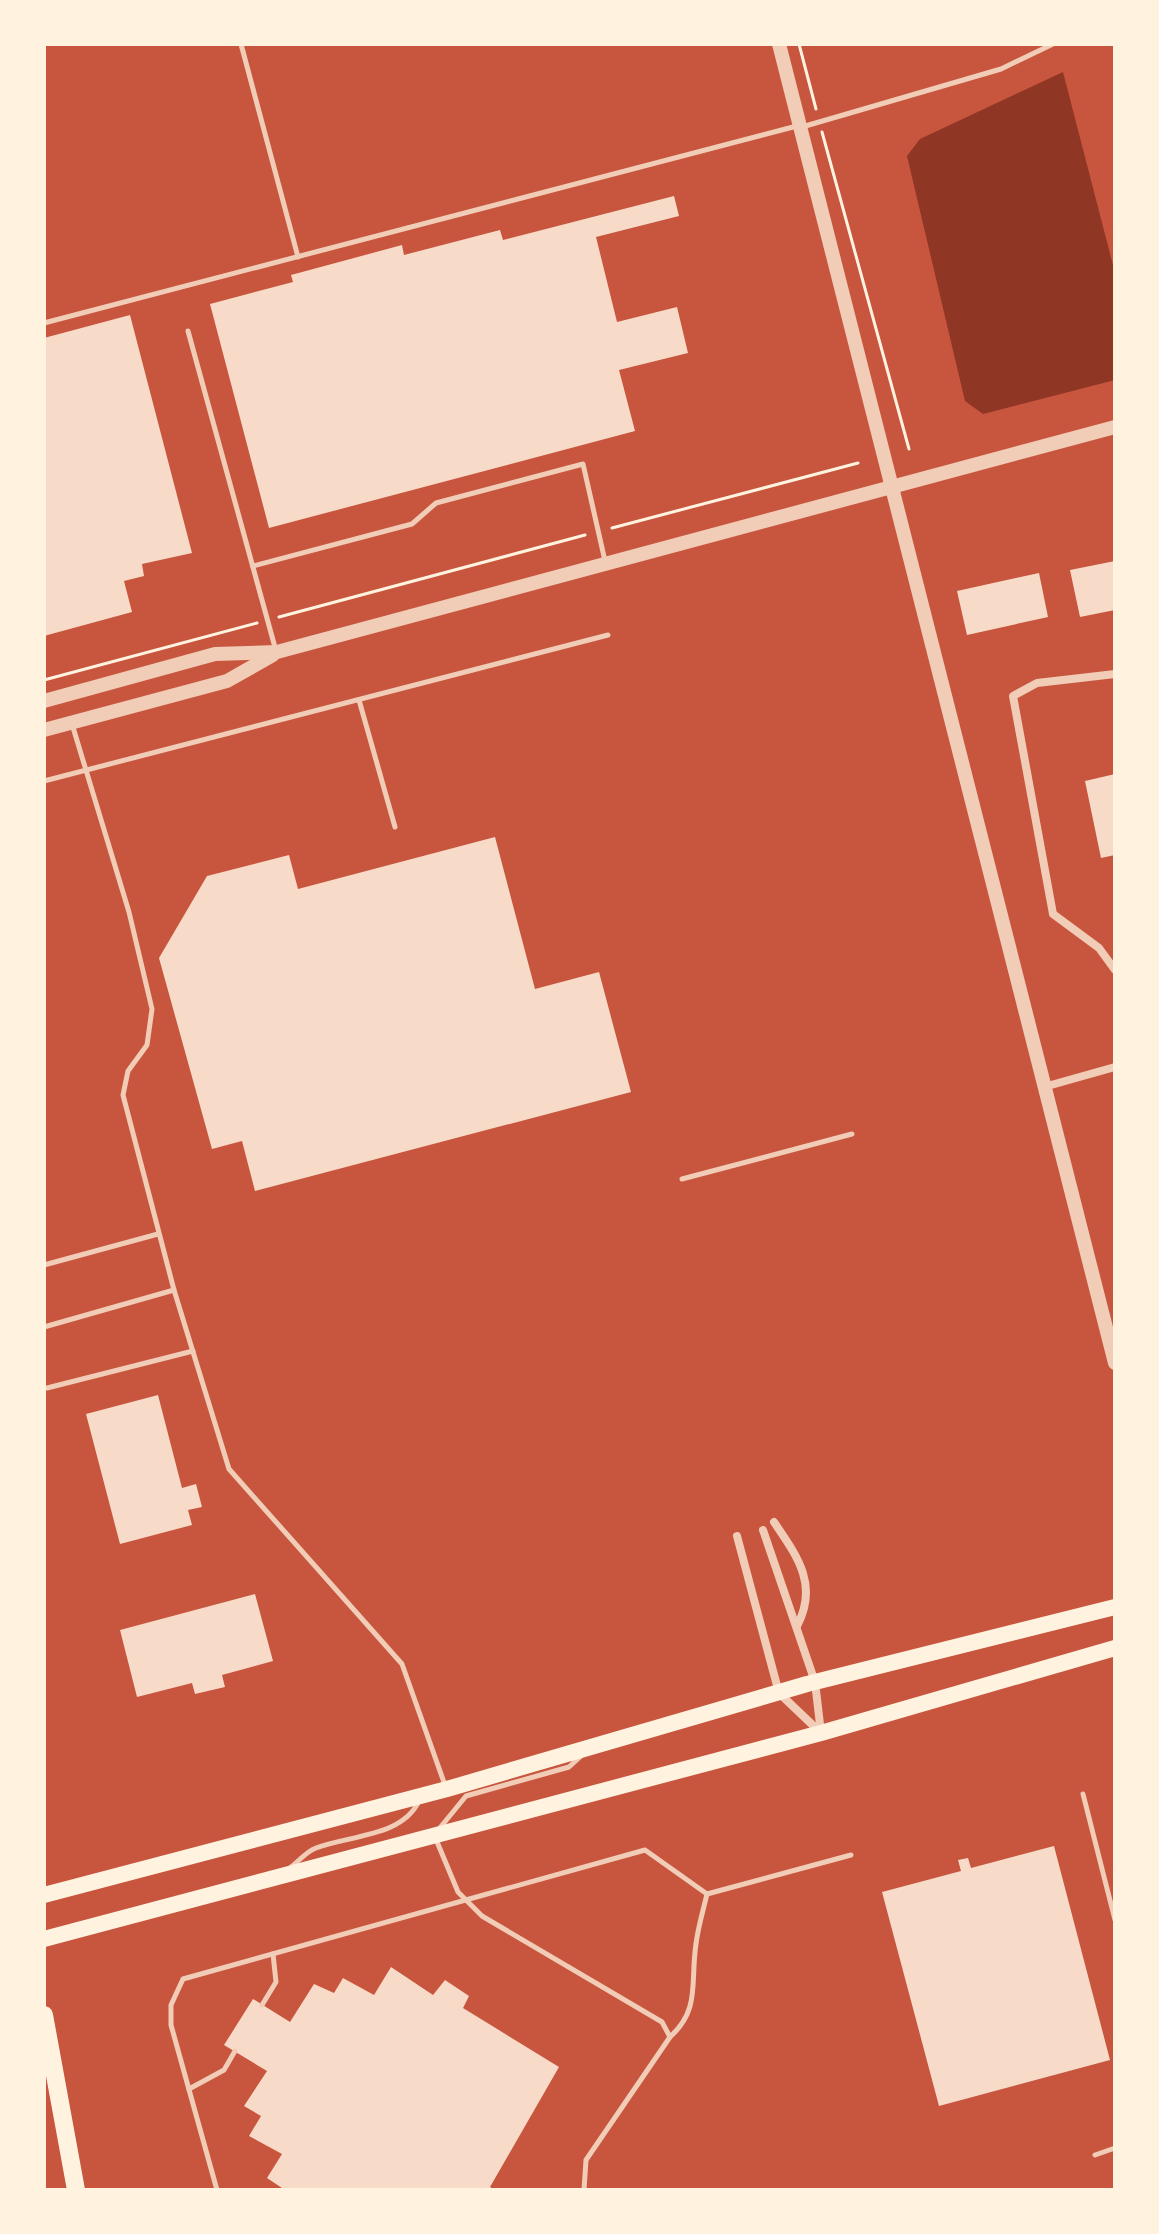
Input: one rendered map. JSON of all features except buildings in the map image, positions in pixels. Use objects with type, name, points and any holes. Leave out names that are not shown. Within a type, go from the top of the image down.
[{"type":"main road","points":[[44,1895],[447,1789],[815,1682],[1115,1607]]},
{"type":"main road","points":[[44,1939],[821,1733],[1115,1648]]},
{"type":"main road","points":[[44,2015],[76,2190]]},
{"type":"street","points":[[779,44],[797,127],[1115,1363]]},
{"type":"street","points":[[44,701],[215,654],[277,652],[1115,427]]},
{"type":"street","points":[[44,730],[227,681],[277,652]]},
{"type":"street","points":[[1115,674],[1037,683],[1013,696],[1053,914],[1099,948],[1115,970]]},
{"type":"street","points":[[1043,1087],[1115,1067]]},
{"type":"street","points":[[774,1522],[798,1558],[807,1589],[807,1607],[797,1626]]},
{"type":"street","points":[[763,1530],[815,1682],[821,1733]]},
{"type":"street","points":[[737,1536],[779,1693],[821,1733]]},
{"type":"lane","points":[[241,44],[298,257]]},
{"type":"lane","points":[[44,323],[797,127],[1001,69],[1053,44]]},
{"type":"lane","points":[[188,331],[277,652]]},
{"type":"lane","points":[[253,566],[412,524],[436,503],[583,464],[605,564]]},
{"type":"lane","points":[[44,781],[608,635]]},
{"type":"lane","points":[[359,700],[395,827]]},
{"type":"lane","points":[[72,723],[129,912],[152,1009],[147,1045],[128,1071],[123,1095],[158,1234],[229,1469],[402,1664],[447,1789]]},
{"type":"lane","points":[[682,1179],[852,1134]]},
{"type":"lane","points":[[44,1265],[158,1234]]},
{"type":"lane","points":[[44,1327],[174,1290]]},
{"type":"lane","points":[[47,1388],[193,1351]]},
{"type":"lane","points":[[591,1747],[569,1767],[466,1796],[434,1835],[458,1892],[482,1916],[662,2022],[670,2037]]},
{"type":"lane","points":[[1083,1794],[1115,1920]]},
{"type":"lane","points":[[282,1876],[312,1849],[396,1826],[413,1813],[422,1795]]},
{"type":"lane","points":[[217,2190],[171,2025],[171,2005],[183,1979],[645,1850],[707,1894]]},
{"type":"lane","points":[[707,1894],[851,1855]]},
{"type":"lane","points":[[584,2190],[586,2160],[670,2037],[685,2023],[691,2004],[696,1946],[707,1894]]},
{"type":"lane","points":[[262,2005],[276,1982],[273,1954]]},
{"type":"lane","points":[[189,2089],[224,2070],[235,2051]]},
{"type":"lane","points":[[1095,2155],[1115,2148]]},
{"type":"path","points":[[799,44],[813,97]]},
{"type":"path","points":[[827,149],[909,449]]},
{"type":"path","points":[[44,680],[858,463]]},
{"type":"shaded area","points":[[1063,72],[1115,273],[1115,380],[983,414],[965,401],[907,156],[920,139]]}]
